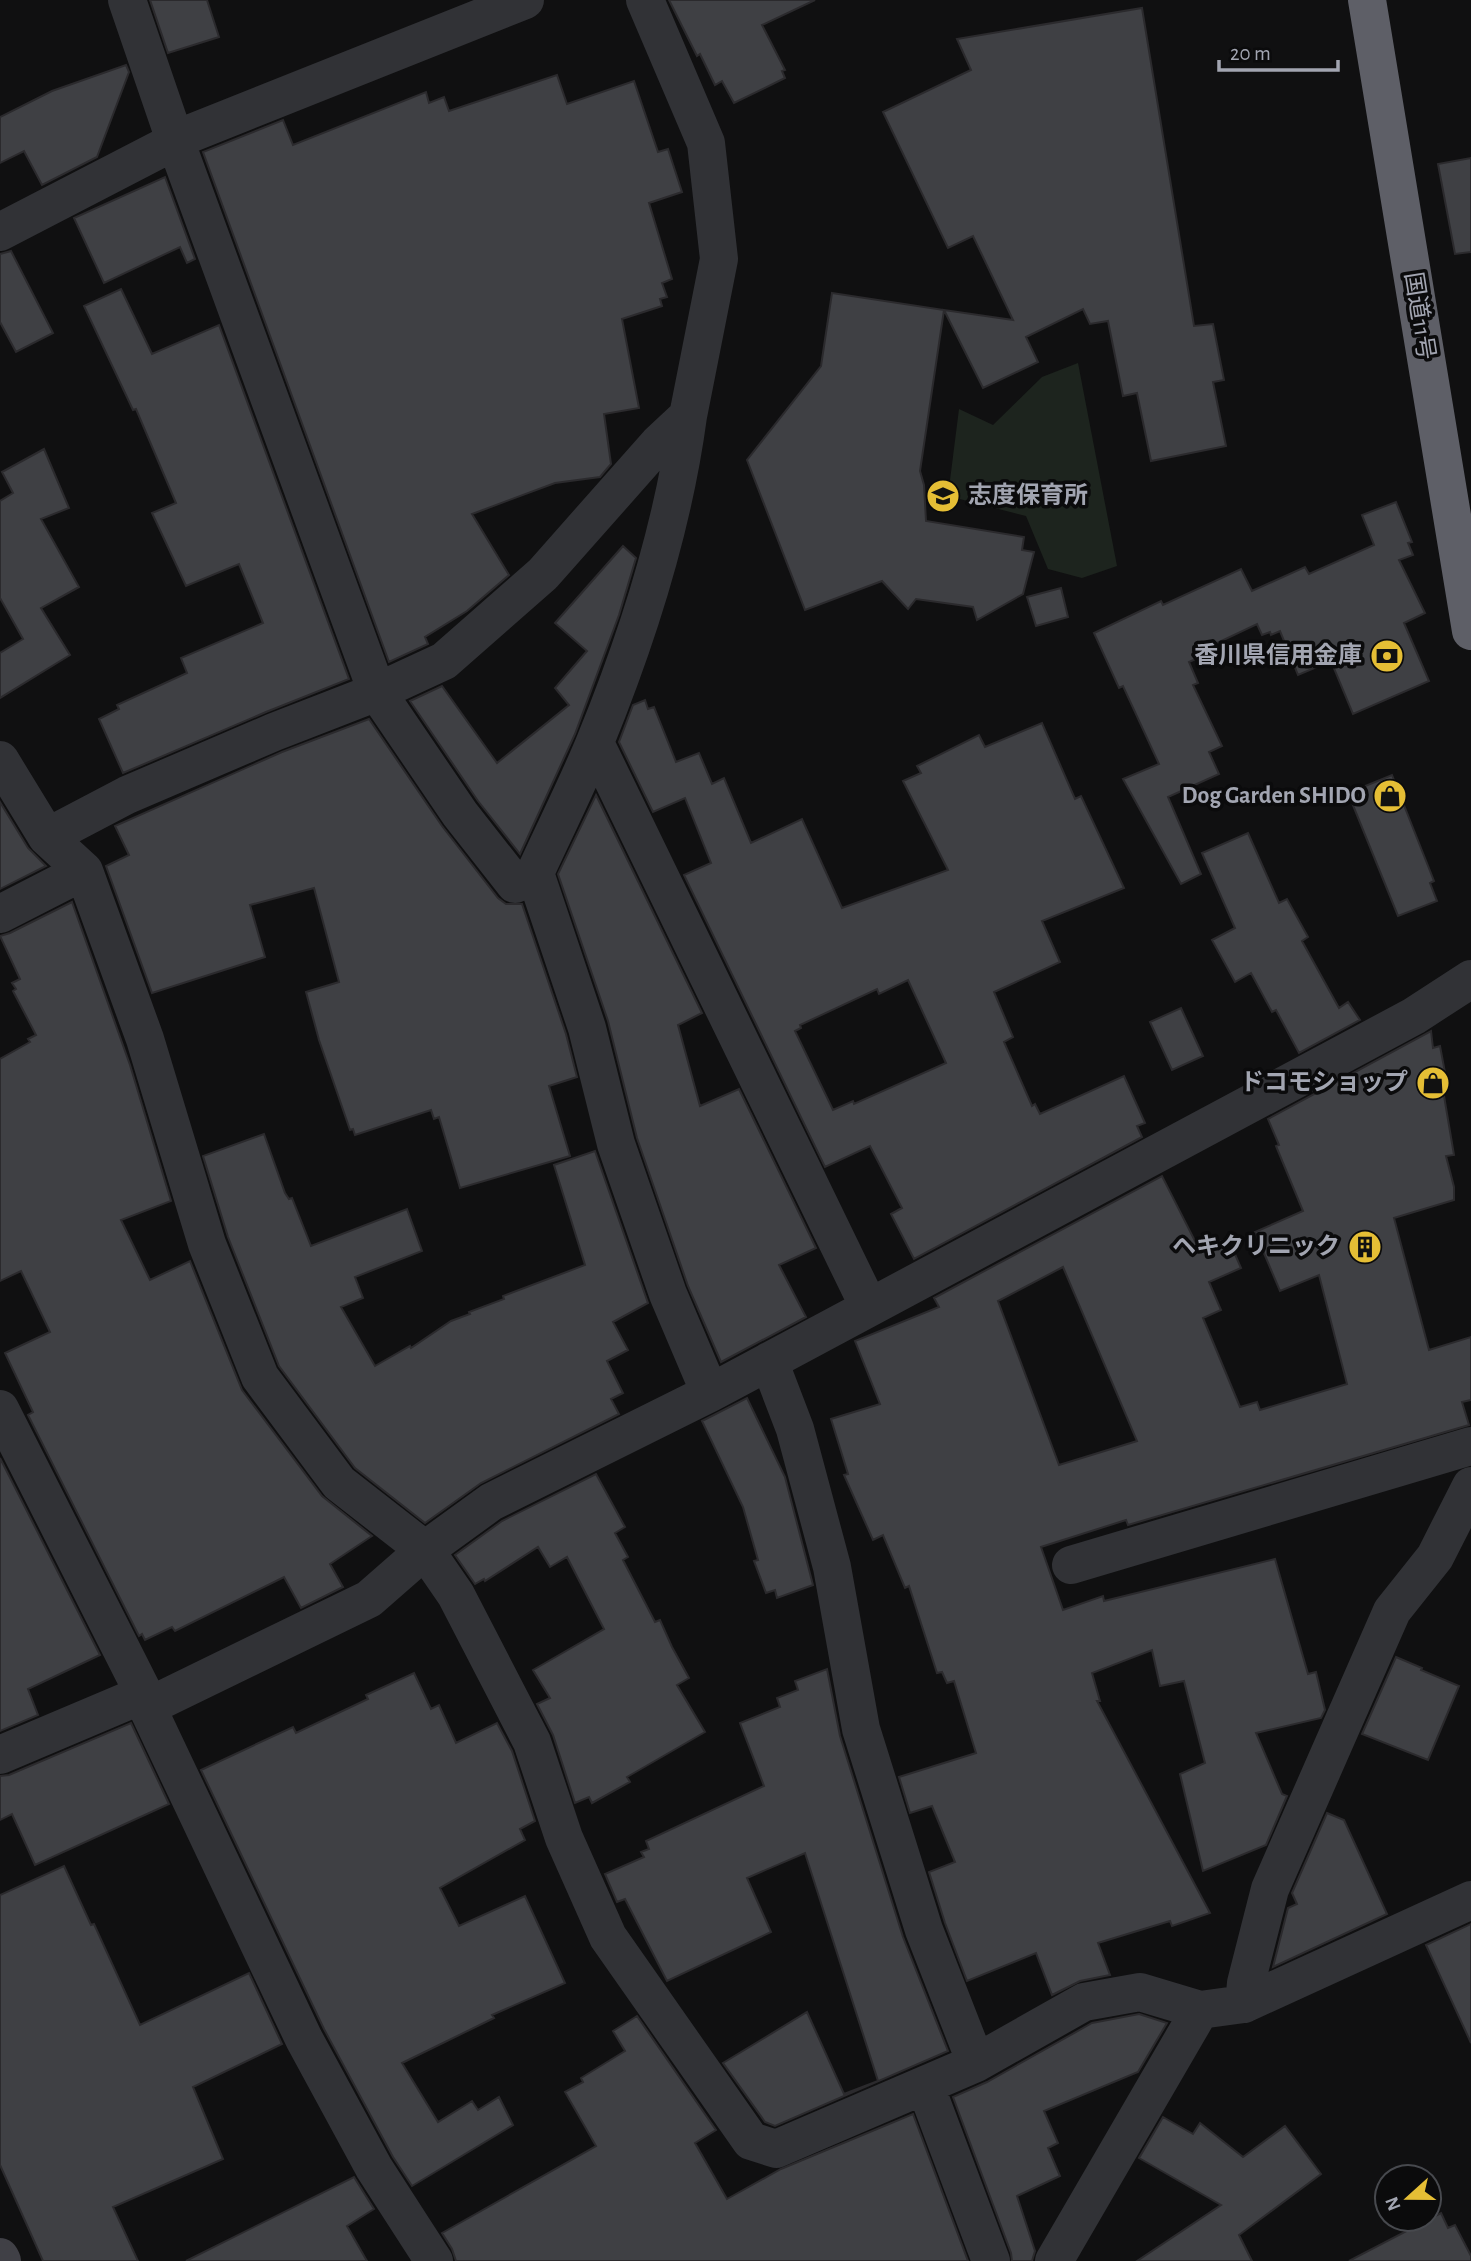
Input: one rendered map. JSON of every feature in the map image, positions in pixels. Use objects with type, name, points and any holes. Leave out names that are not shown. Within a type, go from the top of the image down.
[{"type":"highway","name":"国道11号","points":[[1367,0],[1471,631]]},
{"type":"street","points":[[127,0],[377,692],[460,814],[515,884],[535,873],[595,743],[654,578],[682,456],[719,259],[706,143],[645,0]]},
{"type":"street","points":[[0,232],[176,141],[525,0]]},
{"type":"street","points":[[47,837],[127,795],[444,662],[543,574],[658,444],[688,416]]},
{"type":"street","points":[[595,743],[869,1307]]},
{"type":"street","points":[[0,760],[47,837],[84,871],[145,1039],[206,1244],[260,1377],[339,1483],[425,1550],[456,1595],[532,1742],[564,1838],[608,1937],[751,2141],[776,2150],[976,2063],[1084,2002],[1140,1992],[1200,2010],[1244,2004],[1471,1900]]},
{"type":"street","points":[[0,914],[84,871]]},
{"type":"street","points":[[535,873],[587,1028],[616,1144],[668,1294],[710,1393]]},
{"type":"street","points":[[0,1755],[146,1700],[369,1599],[425,1550],[491,1502],[710,1393],[1414,1016],[1471,979]]},
{"type":"street","points":[[769,1361],[795,1429],[832,1567],[861,1729],[924,1930],[976,2063]]},
{"type":"street","points":[[0,1409],[146,1700],[304,2039],[374,2168],[434,2261]]},
{"type":"street","points":[[1070,1565],[1471,1446]]},
{"type":"street","points":[[1244,2004],[1246,1983],[1270,1889],[1392,1611],[1434,1557],[1471,1486]]},
{"type":"street","points":[[1055,2261],[1200,2010]]},
{"type":"street","points":[[925,2085],[991,2261]]},
{"type":"shaded area","points":[[1078,363],[1117,566],[1082,578],[1048,569],[1026,516],[948,496],[959,409],[993,425],[1042,377]]},
{"type":"building","points":[[150,0],[207,0],[219,37],[168,53]]},
{"type":"building","points":[[669,0],[815,0],[762,25],[785,70],[782,71],[785,78],[734,103],[722,81],[715,85]]},
{"type":"building","points":[[1142,8],[1194,326],[1213,324],[1224,380],[1213,382],[1226,446],[1151,461],[1137,393],[1123,396],[1108,321],[1090,324],[1083,309],[1026,337],[1038,362],[983,388],[944,310],[1013,320],[973,236],[948,248],[883,112],[971,70],[957,39]]},
{"type":"building","points":[[126,65],[129,72],[97,157],[42,185],[24,151],[0,163],[0,117],[52,91]]},
{"type":"building","points":[[557,75],[567,104],[634,81],[658,152],[668,149],[682,192],[649,203],[672,279],[662,283],[667,297],[660,299],[662,306],[622,319],[639,408],[604,414],[611,464],[600,477],[555,483],[472,514],[509,575],[467,611],[425,637],[428,644],[389,662],[203,152],[283,120],[293,145],[426,92],[429,103],[444,97],[449,111]]},
{"type":"building","points":[[1471,158],[1471,252],[1455,254],[1438,164]]},
{"type":"building","points":[[165,177],[195,259],[187,263],[180,247],[104,283],[74,218]]},
{"type":"building","points":[[11,251],[53,333],[16,352],[0,322],[0,254]]},
{"type":"building","points":[[121,289],[152,354],[219,325],[349,679],[123,773],[99,719],[119,709],[117,705],[187,673],[181,658],[263,623],[239,564],[186,586],[152,513],[176,503],[136,409],[133,410],[84,306]]},
{"type":"building","points":[[832,293],[944,310],[920,471],[924,485],[926,521],[1024,537],[1022,550],[1034,552],[1023,594],[977,620],[973,607],[916,599],[908,609],[882,581],[805,610],[747,460],[821,366]]},
{"type":"building","points":[[44,449],[69,508],[41,519],[79,587],[41,608],[70,655],[0,698],[0,653],[23,639],[0,598],[0,501],[13,493],[2,472]]},
{"type":"building","points":[[1396,502],[1412,542],[1408,543],[1413,555],[1399,560],[1425,613],[1404,623],[1429,681],[1353,714],[1331,661],[1298,675],[1280,631],[1262,635],[1257,624],[1198,652],[1200,657],[1189,662],[1198,683],[1193,685],[1222,746],[1209,752],[1219,774],[1168,797],[1201,874],[1181,884],[1123,779],[1159,764],[1123,686],[1119,688],[1094,633],[1161,601],[1163,605],[1241,569],[1252,591],[1305,567],[1309,574],[1374,545],[1362,515]]},
{"type":"building","points":[[623,546],[636,558],[619,615],[575,734],[520,854],[478,801],[410,701],[442,686],[497,763],[569,705],[555,688],[587,651],[555,623]]},
{"type":"building","points":[[1061,588],[1068,617],[1036,626],[1027,597]]},
{"type":"building","points":[[645,700],[648,709],[654,707],[676,762],[699,753],[712,784],[724,778],[751,843],[802,819],[842,908],[948,870],[903,781],[921,773],[917,766],[979,735],[985,747],[1042,723],[1075,799],[1081,796],[1124,888],[1042,921],[1060,962],[994,992],[1013,1037],[1004,1042],[1032,1106],[1035,1104],[1040,1114],[1124,1076],[1145,1123],[1137,1126],[1142,1137],[914,1259],[891,1214],[902,1208],[870,1146],[825,1167],[684,875],[711,863],[685,798],[653,812],[619,742],[633,705]],"holes":[[[908,980],[946,1063],[854,1104],[853,1101],[833,1110],[795,1031],[801,1028],[800,1025],[877,989],[879,994]]]},
{"type":"building","points":[[369,719],[442,826],[498,898],[506,904],[522,904],[566,1034],[577,1077],[549,1086],[570,1156],[460,1188],[439,1117],[434,1119],[431,1110],[355,1135],[353,1129],[350,1130],[319,1040],[306,992],[339,982],[314,888],[250,905],[265,957],[152,993],[106,866],[129,855],[115,826],[282,752]]},
{"type":"building","points":[[1392,775],[1434,881],[1430,883],[1437,901],[1398,916],[1348,793]]},
{"type":"building","points":[[596,795],[702,1013],[678,1025],[700,1106],[739,1089],[816,1248],[779,1265],[806,1317],[721,1362],[688,1286],[637,1138],[608,1021],[558,874]]},
{"type":"building","points":[[0,802],[28,848],[46,866],[0,889]]},
{"type":"building","points":[[1248,833],[1279,903],[1287,899],[1308,937],[1302,941],[1339,1008],[1348,1002],[1360,1020],[1299,1053],[1276,1010],[1272,1012],[1251,973],[1235,982],[1212,940],[1235,928],[1202,853]]},
{"type":"building","points":[[72,902],[130,1065],[171,1201],[121,1220],[150,1280],[190,1261],[242,1390],[322,1496],[372,1536],[330,1564],[343,1587],[301,1608],[284,1577],[175,1631],[172,1627],[145,1640],[142,1634],[139,1636],[28,1415],[33,1412],[5,1353],[50,1332],[21,1271],[0,1281],[0,1059],[30,1042],[28,1039],[36,1035],[13,991],[16,989],[12,983],[20,979],[0,936]]},
{"type":"building","points":[[1181,1008],[1203,1056],[1172,1070],[1150,1022]]},
{"type":"building","points":[[1431,1031],[1433,1048],[1440,1046],[1447,1083],[1442,1084],[1454,1155],[1446,1156],[1454,1187],[1454,1200],[1394,1218],[1429,1350],[1471,1337],[1471,1400],[1462,1402],[1469,1425],[1128,1525],[1126,1520],[1041,1547],[1063,1610],[1103,1596],[1104,1601],[1275,1559],[1308,1674],[1316,1672],[1325,1710],[1321,1718],[1256,1733],[1282,1794],[1287,1796],[1266,1845],[1203,1871],[1180,1774],[1205,1763],[1184,1681],[1160,1686],[1152,1650],[1092,1673],[1100,1701],[1097,1701],[1210,1913],[1172,1926],[1170,1921],[1098,1943],[1110,1975],[1080,1981],[1052,1995],[1036,1953],[967,1981],[929,1872],[955,1862],[932,1806],[910,1813],[899,1777],[976,1753],[954,1681],[947,1683],[942,1672],[937,1673],[909,1586],[905,1588],[883,1535],[873,1540],[844,1475],[848,1474],[831,1419],[880,1404],[855,1341],[939,1307],[934,1298],[1162,1176],[1200,1251],[1228,1238],[1241,1268],[1209,1282],[1221,1310],[1203,1318],[1240,1407],[1257,1402],[1260,1410],[1347,1384],[1319,1275],[1280,1291],[1255,1232],[1303,1211],[1276,1146],[1279,1145],[1268,1119]],"holes":[[[1063,1267],[1137,1441],[1059,1465],[998,1301]]]},
{"type":"building","points":[[264,1134],[285,1193],[289,1199],[292,1198],[311,1246],[407,1209],[422,1251],[355,1277],[363,1298],[341,1307],[375,1366],[410,1346],[411,1348],[451,1321],[470,1314],[469,1312],[585,1265],[554,1165],[595,1151],[648,1303],[613,1322],[628,1350],[607,1361],[623,1393],[611,1399],[619,1414],[481,1483],[425,1523],[355,1468],[279,1366],[228,1237],[203,1156]]},
{"type":"building","points":[[747,1398],[785,1477],[813,1585],[777,1598],[775,1590],[766,1593],[754,1561],[758,1560],[743,1507],[702,1421]]},
{"type":"building","points":[[0,1458],[100,1655],[28,1689],[38,1715],[0,1731]]},
{"type":"building","points":[[596,1474],[625,1527],[615,1533],[628,1557],[623,1560],[655,1622],[660,1620],[689,1678],[677,1685],[705,1732],[627,1777],[630,1782],[592,1803],[589,1797],[575,1803],[553,1735],[537,1704],[550,1698],[533,1670],[604,1629],[567,1557],[550,1567],[538,1547],[485,1581],[484,1579],[475,1584],[455,1555],[502,1521]]},
{"type":"building","points":[[1396,1657],[1459,1686],[1428,1760],[1362,1734]]},
{"type":"building","points":[[827,1669],[840,1736],[903,1937],[948,2051],[775,2126],[765,2122],[723,2063],[807,2012],[844,2094],[878,2081],[805,1853],[747,1878],[771,1932],[667,1981],[625,1899],[617,1902],[605,1874],[644,1857],[641,1852],[649,1849],[646,1841],[764,1786],[740,1723],[780,1707],[777,1698],[798,1690],[795,1681]]},
{"type":"building","points":[[414,1673],[431,1709],[439,1705],[456,1743],[497,1723],[512,1751],[535,1821],[520,1829],[525,1840],[440,1888],[459,1926],[525,1896],[565,1983],[492,2015],[494,2018],[402,2063],[438,2122],[472,2101],[478,2110],[499,2097],[513,2125],[412,2186],[393,2157],[324,2029],[201,1770],[293,1727],[296,1733],[368,1699],[366,1695]]},
{"type":"building","points":[[131,1723],[169,1804],[35,1865],[12,1814],[0,1820],[0,1776],[9,1775]]},
{"type":"building","points":[[1327,1813],[1344,1820],[1387,1914],[1273,1967],[1288,1908],[1297,1904],[1292,1893]]},
{"type":"building","points":[[64,1866],[140,2025],[249,1973],[282,2044],[193,2087],[223,2159],[113,2207],[138,2261],[43,2261],[0,2165],[0,1895]]},
{"type":"building","points":[[1471,1924],[1471,2043],[1426,1945]]},
{"type":"building","points":[[1139,2014],[1167,2023],[1138,2072],[1044,2111],[1058,2143],[1048,2148],[1060,2176],[1017,2196],[1035,2251],[1032,2261],[1012,2261],[953,2097],[987,2082],[1092,2023]]},
{"type":"building","points":[[637,2016],[716,2130],[695,2143],[727,2199],[781,2169],[913,2114],[968,2261],[456,2261],[442,2233],[596,2146],[565,2092],[583,2082],[581,2078],[625,2051],[613,2031]]},
{"type":"building","points":[[1163,2117],[1193,2134],[1200,2123],[1243,2157],[1285,2126],[1321,2174],[1239,2235],[1252,2261],[1137,2261],[1221,2205],[1139,2158]]},
{"type":"building","points":[[354,2177],[374,2209],[347,2226],[367,2261],[186,2261]]},
{"type":"building","points":[[1443,2217],[1448,2228],[1455,2225],[1471,2256],[1471,2261],[1349,2261],[1403,2233],[1443,2233]]},
{"type":"place","name":"志度保育所","points":[[943,496]]},
{"type":"place","name":"香川県信用金庫","points":[[1387,656]]},
{"type":"place","name":"Dog Garden SHIDO","points":[[1390,796]]},
{"type":"place","name":"ドコモショップ","points":[[1433,1083]]},
{"type":"place","name":"ヘキクリニック","points":[[1365,1247]]}]
